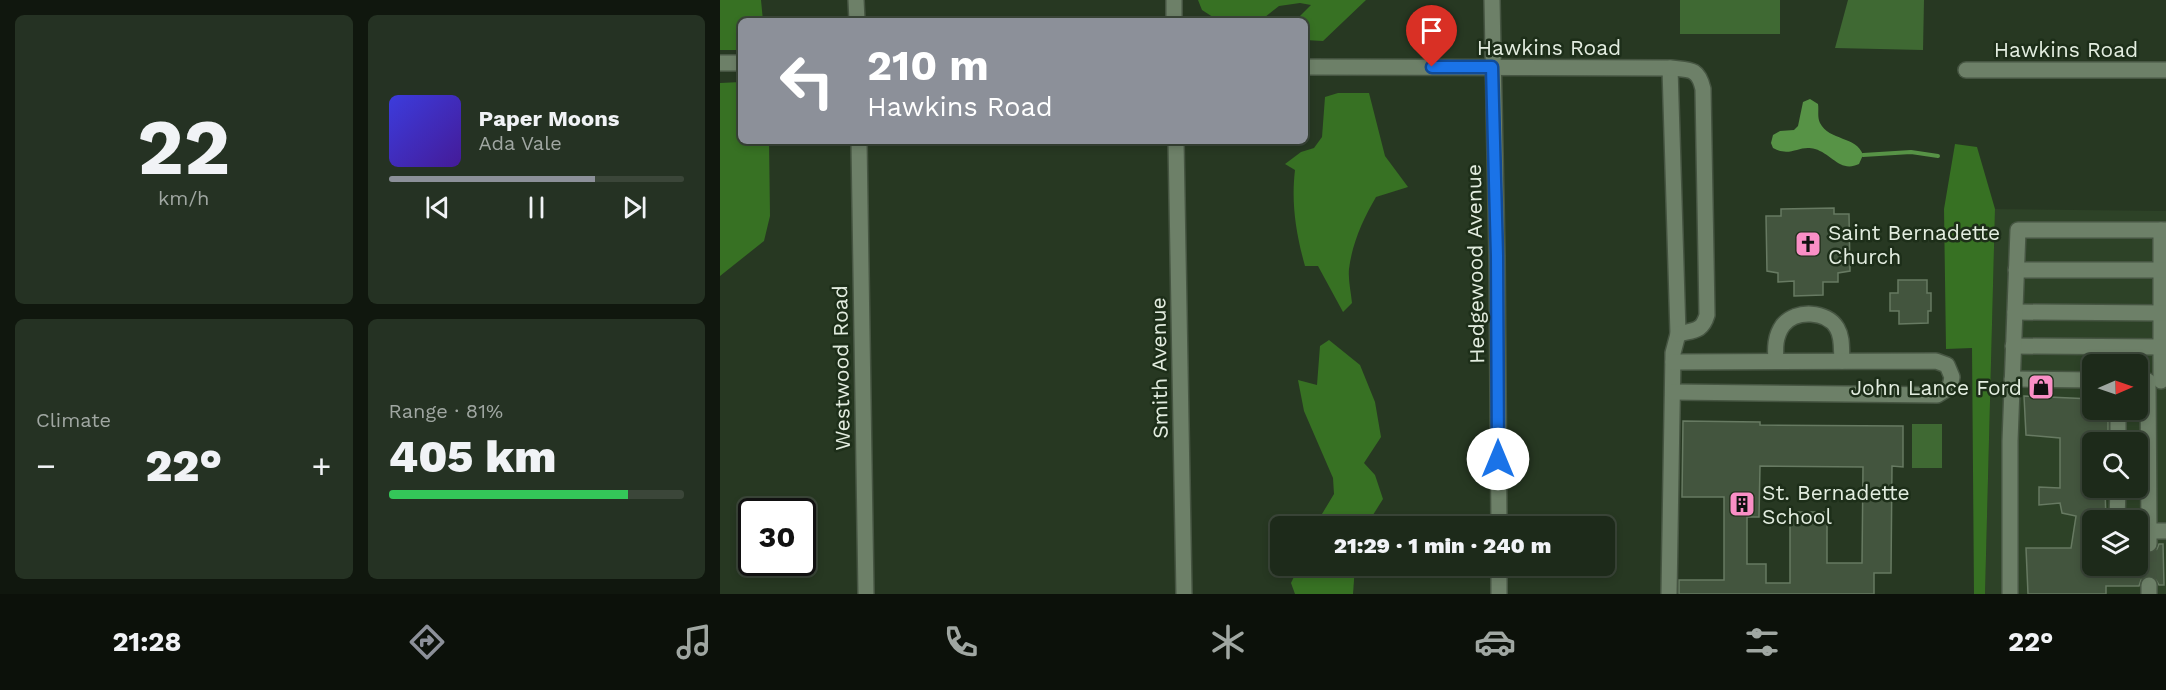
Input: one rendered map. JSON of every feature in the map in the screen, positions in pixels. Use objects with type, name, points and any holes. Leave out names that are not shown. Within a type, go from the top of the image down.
[{"type":"street","points":[[856,0],[857,18]]},
{"type":"street","points":[[1174,0],[1174,18]]},
{"type":"street","name":"Hedgewood Avenue","points":[[1492,0],[1499,516]]},
{"type":"street","points":[[720,63],[738,63]]},
{"type":"street","name":"Hawkins Road","points":[[1308,67],[1670,68],[1695,72],[1701,78],[1703,89],[1707,315],[1704,324],[1699,329],[1678,334]]},
{"type":"street","points":[[1669,594],[1673,353],[1678,334],[1670,68]]},
{"type":"street","name":"Hawkins Road","points":[[1966,70],[2166,70]]},
{"type":"street","name":"Westwood Road","points":[[859,144],[866,594]]},
{"type":"street","name":"Smith Avenue","points":[[1176,144],[1184,594]]},
{"type":"street","points":[[2010,594],[2010,441],[2018,230],[2163,230],[2164,347],[2153,381],[2146,510]]},
{"type":"street","points":[[2016,270],[2163,270]]},
{"type":"street","points":[[2015,312],[2163,313]]},
{"type":"street","points":[[1776,362],[1775,341],[1783,325],[1794,316],[1807,314],[1821,316],[1832,321],[1841,339],[1842,361]]},
{"type":"street","points":[[2013,346],[2164,347]]},
{"type":"street","points":[[1673,362],[1936,360],[1947,365],[1952,377],[1950,387],[1937,394],[1673,392]]},
{"type":"street","points":[[2012,379],[2082,380]]},
{"type":"street","points":[[2148,534],[2166,531]]},
{"type":"street","points":[[1499,576],[1499,594]]},
{"type":"shaded area","points":[[720,0],[761,0],[763,18],[738,18],[738,50],[720,50]]},
{"type":"shaded area","points":[[1198,0],[1366,0],[1323,41],[1308,40],[1308,18],[1298,18],[1311,5],[1300,3],[1279,6],[1264,18],[1214,18],[1202,10]]},
{"type":"shaded area","points":[[1680,0],[1780,0],[1780,34],[1680,34]]},
{"type":"shaded area","points":[[1848,0],[1924,0],[1923,50],[1835,48]]},
{"type":"shaded area","points":[[738,82],[738,144],[769,144],[770,216],[764,241],[720,276],[720,83]]},
{"type":"shaded area","points":[[1338,93],[1369,93],[1385,156],[1408,187],[1376,197],[1367,214],[1355,241],[1350,260],[1352,303],[1343,312],[1318,266],[1305,266],[1295,218],[1295,170],[1285,164],[1301,152],[1314,148],[1322,137],[1325,97]]},
{"type":"shaded area","points":[[1810,99],[1818,104],[1819,121],[1824,129],[1860,149],[1863,155],[1859,164],[1841,165],[1815,149],[1804,148],[1785,152],[1773,148],[1771,143],[1773,135],[1780,131],[1794,130],[1798,126],[1803,102]]},
{"type":"shaded area","points":[[1955,144],[1977,147],[1995,209],[1985,594],[1974,594],[1972,348],[1946,349],[1944,209]]},
{"type":"shaded area","name":"John Lance Ford","points":[[1995,209],[2166,211],[2166,594],[1985,594]]},
{"type":"shaded area","points":[[1329,340],[1360,365],[1375,402],[1381,437],[1364,463],[1375,475],[1383,499],[1372,516],[1321,516],[1334,494],[1333,478],[1304,411],[1298,380],[1317,385],[1320,346]]},
{"type":"shaded area","points":[[1912,424],[1942,424],[1942,468],[1912,468]]},
{"type":"shaded area","points":[[1294,576],[1354,576],[1353,594],[1295,594],[1291,583]]},
{"type":"building","name":"Saint Bernadette Church","points":[[1834,208],[1834,214],[1849,214],[1850,271],[1838,273],[1838,282],[1823,282],[1823,295],[1794,296],[1794,281],[1778,282],[1778,273],[1767,271],[1766,216],[1781,216],[1781,209]]},
{"type":"building","points":[[1898,280],[1927,280],[1927,293],[1931,293],[1928,323],[1899,324],[1899,311],[1890,311],[1890,293],[1898,293]]},
{"type":"building","points":[[2024,396],[2082,399],[2082,420],[2108,420],[2108,432],[2082,432],[2082,498],[2105,498],[2106,510],[2082,510],[2082,576],[2147,576],[2141,580],[2139,586],[2106,586],[2106,594],[2028,594],[2026,548],[2071,548],[2076,516],[2062,513],[2060,503],[2039,505],[2039,487],[2060,488],[2060,438],[2026,435]]},
{"type":"building","name":"St. Bernadette School","points":[[1683,421],[1760,422],[1760,425],[1903,426],[1903,467],[1892,466],[1891,573],[1874,573],[1874,594],[1679,594],[1679,580],[1724,580],[1724,497],[1682,497]],"holes":[[[1760,466],[1863,467],[1862,563],[1827,563],[1827,512],[1790,512],[1790,583],[1766,583],[1766,564],[1747,564],[1747,517],[1759,517]]]},
{"type":"building","points":[[2159,544],[2163,544],[2164,585],[2159,585],[2154,577],[2148,575],[2148,553],[2157,549]]},
{"type":"waterway","points":[[1863,155],[1911,152],[1938,156]]},
{"type":"tunnel","points":[[2149,544],[2149,585]]},
{"type":"place","name":"Saint Bernadette Church","points":[[1808,244]]},
{"type":"place","name":"John Lance Ford","points":[[2041,387]]},
{"type":"place","name":"St. Bernadette School","points":[[1742,504]]},
{"type":"route","points":[[1432,67],[1492,67],[1497,256],[1498,459]]}]
